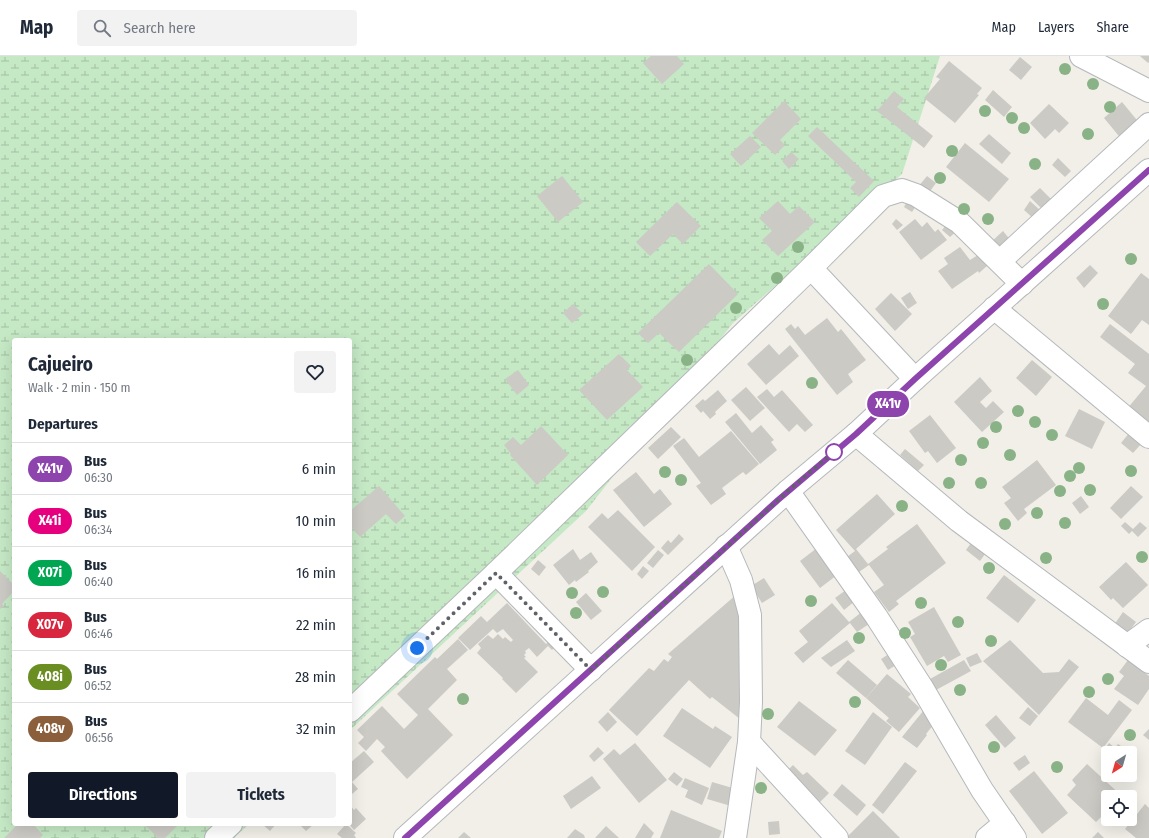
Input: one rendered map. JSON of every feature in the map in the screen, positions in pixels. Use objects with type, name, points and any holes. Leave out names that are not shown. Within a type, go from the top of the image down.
[{"type":"street","points":[[1081,56],[1149,91]]},
{"type":"street","points":[[1000,261],[1149,124]]},
{"type":"street","points":[[405,838],[726,546],[788,491],[856,434],[915,379],[1149,170]]},
{"type":"street","points":[[352,709],[496,573],[811,268],[883,196],[902,190],[916,195],[959,222],[1022,284]]},
{"type":"street","points":[[811,268],[915,379]]},
{"type":"street","points":[[994,308],[1149,437]]},
{"type":"street","points":[[856,434],[959,522],[1149,662]]},
{"type":"street","points":[[788,491],[876,616],[923,689],[982,790],[1010,830],[986,838]]},
{"type":"street","points":[[726,546],[741,580],[750,615],[751,702],[749,742],[735,838]]},
{"type":"street","points":[[496,573],[591,670]]},
{"type":"street","points":[[1128,646],[1149,630]]},
{"type":"street","points":[[749,742],[837,838]]},
{"type":"street","points":[[216,838],[229,826]]},
{"type":"green space","points":[[0,56],[940,56],[902,174],[733,323],[586,511],[352,728],[352,338],[12,338],[12,826],[247,826],[234,838],[0,838]]},
{"type":"building","points":[[651,56],[677,56],[684,64],[662,84],[643,63]]},
{"type":"building","points":[[1140,56],[1149,56],[1149,62],[1148,63]]},
{"type":"building","points":[[1020,57],[1032,67],[1021,80],[1009,70]]},
{"type":"building","points":[[949,61],[982,88],[977,94],[979,95],[955,123],[924,98],[940,79],[936,77]]},
{"type":"building","points":[[993,90],[1012,107],[1004,117],[985,100]]},
{"type":"building","points":[[894,91],[904,99],[897,107],[933,136],[924,148],[877,111]]},
{"type":"building","points":[[784,101],[801,119],[780,140],[785,145],[775,155],[752,133]]},
{"type":"building","points":[[1122,102],[1141,125],[1123,141],[1104,118]]},
{"type":"building","points":[[1049,104],[1069,123],[1059,133],[1055,129],[1045,139],[1030,123]]},
{"type":"building","points":[[817,127],[874,181],[859,197],[850,188],[856,182],[808,136]]},
{"type":"building","points":[[989,134],[1011,153],[1002,164],[979,144]]},
{"type":"building","points":[[750,136],[761,147],[741,166],[730,154]]},
{"type":"building","points":[[965,143],[1009,179],[989,202],[946,167]]},
{"type":"building","points":[[791,152],[799,159],[789,169],[782,161]]},
{"type":"building","points":[[1058,158],[1071,171],[1065,177],[1052,165]]},
{"type":"building","points":[[562,176],[583,202],[558,222],[537,196]]},
{"type":"building","points":[[927,176],[936,183],[928,194],[918,187]]},
{"type":"building","points":[[1040,188],[1051,199],[1041,208],[1030,197]]},
{"type":"building","points":[[908,200],[916,206],[912,212],[904,207]]},
{"type":"building","points":[[778,201],[790,214],[799,206],[815,222],[778,256],[762,240],[772,231],[759,218]]},
{"type":"building","points":[[1030,201],[1041,211],[1034,219],[1024,210]]},
{"type":"building","points":[[677,202],[701,226],[683,244],[673,234],[650,256],[636,242]]},
{"type":"building","points":[[896,219],[903,225],[897,230],[892,224]]},
{"type":"building","points":[[915,219],[922,227],[927,222],[935,232],[938,229],[947,240],[921,260],[899,232]]},
{"type":"building","points":[[948,223],[959,229],[950,237],[942,230]]},
{"type":"building","points":[[1003,231],[1012,242],[1000,254],[990,243]]},
{"type":"building","points":[[960,247],[970,260],[978,255],[987,266],[979,273],[978,271],[952,289],[938,271],[948,264],[944,258]]},
{"type":"building","points":[[709,264],[738,294],[679,352],[659,333],[648,343],[638,333]]},
{"type":"building","points":[[1090,265],[1098,273],[1084,288],[1076,278]]},
{"type":"building","points":[[1141,273],[1149,279],[1149,325],[1142,320],[1131,334],[1108,316]]},
{"type":"building","points":[[910,292],[917,303],[908,309],[901,298]]},
{"type":"building","points":[[891,293],[912,314],[895,331],[875,309]]},
{"type":"building","points":[[573,304],[583,314],[572,323],[563,313]]},
{"type":"building","points":[[827,318],[838,332],[841,329],[866,360],[848,374],[853,382],[837,395],[785,329],[791,324],[795,329],[798,326],[805,335]]},
{"type":"building","points":[[1110,324],[1149,354],[1149,423],[1127,409],[1146,386],[1128,373],[1135,364],[1100,337]]},
{"type":"building","points":[[769,344],[779,355],[790,345],[799,356],[766,385],[747,364]]},
{"type":"building","points":[[619,354],[631,366],[627,370],[643,387],[607,420],[579,390]]},
{"type":"building","points":[[1032,360],[1052,377],[1036,396],[1016,378]]},
{"type":"building","points":[[518,370],[529,385],[517,395],[505,379]]},
{"type":"building","points":[[980,377],[992,391],[980,402],[986,408],[993,401],[1004,412],[982,432],[954,402]]},
{"type":"building","points":[[746,387],[765,408],[750,421],[731,400]]},
{"type":"building","points":[[767,389],[774,397],[782,390],[813,425],[805,432],[797,424],[789,432],[757,397]]},
{"type":"building","points":[[718,390],[727,401],[710,419],[703,411],[701,413],[695,406],[703,399],[705,401]]},
{"type":"building","points":[[1079,409],[1105,422],[1092,449],[1065,436]]},
{"type":"building","points":[[736,413],[752,433],[761,425],[774,440],[771,442],[777,450],[760,464],[725,422]]},
{"type":"building","points":[[930,415],[956,448],[937,463],[928,451],[925,453],[909,431]]},
{"type":"building","points":[[541,426],[568,455],[537,485],[510,455],[511,454],[504,445],[513,437],[521,445]]},
{"type":"building","points":[[671,427],[681,437],[658,459],[648,448]]},
{"type":"building","points":[[731,431],[759,464],[746,475],[743,472],[722,488],[726,494],[711,505],[696,486],[701,483],[673,446],[684,438],[699,457]]},
{"type":"building","points":[[1130,432],[1142,443],[1133,453],[1121,443]]},
{"type":"building","points":[[905,449],[924,465],[918,471],[900,455]]},
{"type":"building","points":[[1037,460],[1056,485],[1024,509],[1027,513],[1018,521],[1004,503],[1011,498],[1002,487]]},
{"type":"building","points":[[636,472],[654,494],[660,489],[672,504],[644,527],[613,490]]},
{"type":"building","points":[[379,486],[405,516],[396,524],[386,514],[360,537],[352,528],[352,509]]},
{"type":"building","points":[[1131,486],[1143,497],[1121,519],[1110,508]]},
{"type":"building","points":[[877,494],[895,514],[856,549],[868,564],[888,549],[886,547],[917,524],[946,563],[896,601],[899,604],[889,612],[874,592],[884,585],[869,565],[859,572],[847,557],[855,551],[836,530]]},
{"type":"building","points":[[1081,496],[1089,507],[1080,514],[1072,503]]},
{"type":"building","points":[[618,510],[655,547],[632,571],[588,527],[602,513],[608,519]]},
{"type":"building","points":[[1125,522],[1133,529],[1140,522],[1147,528],[1138,537],[1132,531],[1129,534],[1121,526]]},
{"type":"building","points":[[679,534],[684,539],[668,555],[661,548],[668,540],[671,543]]},
{"type":"building","points":[[971,543],[985,554],[980,561],[966,550]]},
{"type":"building","points":[[817,548],[837,575],[820,588],[800,561]]},
{"type":"building","points":[[573,549],[580,560],[591,552],[598,562],[588,571],[589,572],[576,582],[575,580],[569,585],[553,565]]},
{"type":"building","points":[[658,550],[664,555],[653,568],[647,563]]},
{"type":"building","points":[[538,560],[546,567],[539,576],[531,569]]},
{"type":"building","points":[[1126,562],[1148,585],[1123,608],[1113,598],[1111,600],[1099,587]]},
{"type":"building","points":[[643,566],[649,571],[642,579],[637,574]]},
{"type":"building","points":[[0,571],[12,583],[12,593],[2,604],[4,606],[0,609]]},
{"type":"building","points":[[1004,575],[1036,600],[1018,623],[986,598]]},
{"type":"building","points":[[764,578],[775,595],[762,603],[751,586]]},
{"type":"building","points":[[846,590],[855,601],[844,610],[835,598]]},
{"type":"building","points":[[586,593],[602,611],[591,620],[576,602]]},
{"type":"building","points":[[737,594],[745,673],[740,719],[712,697],[710,699],[689,680],[637,736],[609,710],[649,668],[654,671],[664,659],[668,662],[672,657],[668,654]]},
{"type":"building","points":[[507,603],[546,644],[553,637],[559,643],[552,650],[548,646],[537,657],[529,648],[525,651],[526,653],[524,655],[526,657],[524,658],[538,672],[516,693],[477,653],[481,648],[478,644],[488,635],[493,639],[498,634],[503,639],[505,637],[511,642],[513,640],[503,629],[497,633],[493,629],[470,650],[458,638],[481,616],[487,622]]},
{"type":"building","points":[[832,603],[849,622],[863,611],[869,624],[857,632],[850,623],[803,663],[794,653],[808,642],[799,631]]},
{"type":"building","points":[[934,607],[961,655],[948,662],[944,656],[927,666],[910,637],[915,634],[908,622]]},
{"type":"building","points":[[1123,612],[1136,622],[1127,634],[1114,625]]},
{"type":"building","points":[[458,639],[468,650],[447,669],[457,680],[428,709],[453,735],[407,779],[381,751],[385,747],[377,739],[366,751],[358,743],[364,737],[357,730],[382,706],[404,729],[418,715],[397,694],[435,657],[437,659]]},
{"type":"building","points":[[847,640],[855,651],[831,667],[821,658]]},
{"type":"building","points":[[1010,640],[1043,673],[1059,672],[1069,659],[1079,667],[1039,715],[983,661]]},
{"type":"building","points":[[977,653],[982,662],[970,667],[966,658]]},
{"type":"building","points":[[889,654],[896,665],[888,670],[881,659]]},
{"type":"building","points":[[848,660],[877,685],[866,698],[836,673]]},
{"type":"building","points":[[964,660],[971,671],[936,690],[930,679]]},
{"type":"building","points":[[1128,660],[1149,676],[1149,689],[1138,705],[1114,689],[1124,676],[1119,672]]},
{"type":"building","points":[[887,674],[911,694],[908,697],[920,708],[899,732],[886,721],[889,718],[866,698]]},
{"type":"building","points":[[1086,698],[1108,715],[1119,700],[1132,710],[1105,746],[1101,747],[1068,722]]},
{"type":"building","points":[[799,701],[837,730],[815,756],[777,727]]},
{"type":"building","points":[[1028,707],[1038,716],[1030,726],[1019,718]]},
{"type":"building","points":[[682,708],[713,729],[715,726],[732,737],[710,768],[663,736]]},
{"type":"building","points":[[924,710],[934,724],[917,748],[902,737]]},
{"type":"building","points":[[608,712],[617,722],[607,732],[598,722]]},
{"type":"building","points":[[873,712],[892,727],[865,765],[845,751]]},
{"type":"building","points":[[996,715],[1016,738],[1005,748],[985,725]]},
{"type":"building","points":[[1149,729],[1149,740],[1143,735]]},
{"type":"building","points":[[635,743],[667,780],[639,803],[603,759],[614,749],[620,755]]},
{"type":"building","points":[[598,747],[604,753],[594,762],[589,756]]},
{"type":"building","points":[[364,751],[374,762],[352,782],[352,761]]},
{"type":"building","points":[[1025,755],[1030,763],[1019,771],[1013,763]]},
{"type":"building","points":[[905,762],[917,771],[883,814],[872,805]]},
{"type":"building","points":[[1087,764],[1101,777],[1101,782],[1107,782],[1115,790],[1101,790],[1101,817],[1096,822],[1067,795],[1076,785],[1072,780]]},
{"type":"building","points":[[793,765],[803,775],[807,772],[829,793],[818,804],[785,773]]},
{"type":"building","points":[[1034,771],[1068,813],[1042,834],[1009,791]]},
{"type":"building","points":[[674,772],[683,779],[677,786],[668,779]]},
{"type":"building","points":[[592,776],[601,788],[571,809],[563,796]]},
{"type":"building","points":[[685,778],[709,788],[702,805],[685,797],[688,790],[681,787]]},
{"type":"building","points":[[352,782],[358,789],[352,794]]},
{"type":"building","points":[[712,782],[736,789],[731,806],[707,799]]},
{"type":"building","points":[[842,784],[866,805],[857,816],[833,795]]},
{"type":"building","points":[[1145,804],[1149,808],[1149,838],[1136,838],[1125,829],[1127,826],[1137,826],[1137,814]]},
{"type":"building","points":[[352,808],[354,810],[356,808],[366,819],[354,830],[351,826],[352,826]]},
{"type":"building","points":[[671,810],[722,831],[719,838],[660,838]]},
{"type":"building","points":[[873,811],[900,838],[847,837]]},
{"type":"building","points":[[779,821],[780,834],[769,835],[768,822]]},
{"type":"building","points":[[644,823],[654,833],[651,838],[635,838]]},
{"type":"building","points":[[16,826],[35,826],[43,835],[40,838],[4,838]]},
{"type":"building","points":[[146,826],[177,826],[165,838],[158,838]]},
{"type":"building","points":[[264,826],[274,826],[270,831]]},
{"type":"building","points":[[301,826],[312,826],[306,831]]},
{"type":"building","points":[[344,826],[348,826],[356,833],[354,835],[356,838],[342,838],[337,834]]},
{"type":"building","points":[[606,826],[619,838],[595,838]]},
{"type":"building","points":[[575,829],[584,835],[585,838],[567,838]]},
{"type":"building","points":[[464,832],[471,838],[458,838]]},
{"type":"building","points":[[1098,832],[1104,838],[1092,838]]},
{"type":"bus line","name":"X41v","points":[[405,838],[726,546],[788,491],[856,434],[915,379],[1149,170]]},
{"type":"route","points":[[417,648],[496,573],[591,670],[726,546],[836,450],[834,452]]}]
